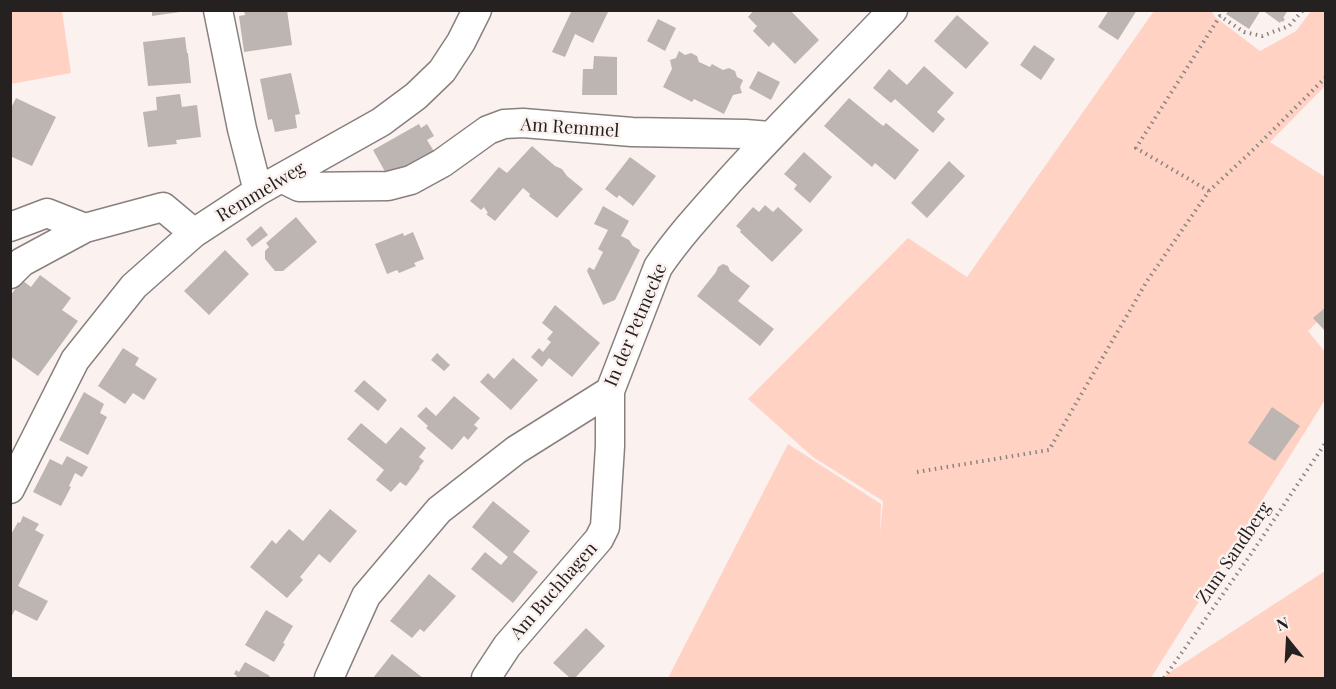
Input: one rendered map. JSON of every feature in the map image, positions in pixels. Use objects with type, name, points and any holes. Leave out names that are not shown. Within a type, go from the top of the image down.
[{"type":"street","points":[[218,10],[242,129],[270,185]]},
{"type":"street","name":"Remmelweg","points":[[10,489],[75,360],[134,286],[194,233],[270,185],[381,122],[416,96],[442,70],[461,42],[477,10]]},
{"type":"street","name":"In der Petmecke","points":[[329,678],[366,596],[439,510],[516,450],[610,391],[658,267],[688,227],[770,136],[893,10]]},
{"type":"street","name":"Am Remmel","points":[[270,185],[388,186],[411,180],[442,163],[488,130],[504,124],[523,123],[632,132],[770,136]]},
{"type":"street","points":[[10,274],[22,262],[85,228],[163,207],[194,233]]},
{"type":"street","points":[[10,227],[47,213],[85,228]]},
{"type":"street","name":"Am Buchhagen","points":[[486,678],[507,646],[599,539],[605,527],[610,446],[610,391]]},
{"type":"path","points":[[1218,10],[1220,16],[1244,32],[1262,36],[1289,26],[1303,10]]},
{"type":"path","points":[[1209,191],[1136,148],[1220,16]]},
{"type":"path","points":[[917,472],[1049,450],[1147,281],[1209,191],[1326,77]]},
{"type":"path","name":"Zum Sandberg","points":[[1164,678],[1326,442]]},
{"type":"shaded area","points":[[11,10],[62,11],[71,73],[11,84]]},
{"type":"shaded area","points":[[1154,11],[1212,11],[1215,17],[1260,51],[1296,31],[1311,11],[1325,11],[1325,86],[1270,142],[1325,177],[1325,314],[1308,331],[1325,352],[1325,400],[1151,678],[668,678],[788,444],[881,504],[880,533],[883,501],[813,457],[748,399],[908,238],[967,277]]},
{"type":"shaded area","points":[[1325,571],[1325,678],[1161,678]]},
{"type":"building","points":[[152,10],[180,10],[180,12],[152,16]]},
{"type":"building","points":[[244,10],[287,10],[292,45],[244,52],[239,16],[245,15]]},
{"type":"building","points":[[572,10],[609,10],[593,43],[575,34],[565,57],[552,52]]},
{"type":"building","points":[[754,10],[790,10],[819,40],[795,64],[773,42],[769,47],[753,31],[757,26],[748,17]]},
{"type":"building","points":[[1109,10],[1137,10],[1118,40],[1098,27]]},
{"type":"building","points":[[1229,10],[1261,10],[1249,29],[1226,14]]},
{"type":"building","points":[[1262,10],[1288,10],[1283,18],[1285,19],[1280,23]]},
{"type":"building","points":[[957,15],[989,43],[966,69],[934,41]]},
{"type":"building","points":[[658,19],[676,28],[665,51],[647,41]]},
{"type":"building","points":[[185,37],[191,83],[148,86],[143,42]]},
{"type":"building","points":[[1034,45],[1055,59],[1041,80],[1020,65]]},
{"type":"building","points":[[679,51],[685,55],[691,53],[697,56],[699,62],[710,67],[712,64],[723,70],[729,68],[743,80],[740,87],[742,93],[733,95],[724,114],[694,99],[692,102],[663,87],[672,69],[670,60],[676,58]]},
{"type":"building","points":[[594,56],[617,57],[617,95],[582,95],[583,69],[593,69]]},
{"type":"building","points":[[924,66],[954,93],[937,112],[945,119],[933,133],[895,99],[891,103],[873,88],[889,69],[907,85]]},
{"type":"building","points":[[758,71],[780,82],[771,100],[749,88]]},
{"type":"building","points":[[291,73],[300,114],[295,115],[297,128],[275,132],[272,119],[268,120],[260,79]]},
{"type":"building","points":[[180,94],[182,107],[197,105],[201,137],[176,140],[177,144],[148,147],[143,112],[157,110],[156,97]]},
{"type":"building","points":[[16,98],[56,117],[32,166],[10,156],[10,110]]},
{"type":"building","points":[[849,98],[883,126],[886,123],[919,150],[895,180],[875,163],[872,167],[824,126]]},
{"type":"building","points":[[419,124],[421,128],[427,124],[434,136],[427,140],[435,153],[388,177],[373,150]]},
{"type":"building","points":[[532,146],[583,189],[557,218],[529,196],[530,194],[523,188],[495,221],[486,214],[488,213],[484,207],[481,210],[470,201],[499,167],[507,173]]},
{"type":"building","points":[[804,152],[832,177],[810,203],[794,189],[797,185],[784,174]]},
{"type":"building","points":[[630,157],[656,176],[633,206],[619,195],[617,198],[605,189]]},
{"type":"building","points":[[949,161],[965,176],[927,218],[911,203]]},
{"type":"building","points":[[765,205],[773,212],[778,207],[803,230],[772,262],[736,226],[753,207],[759,212]]},
{"type":"building","points":[[603,206],[629,221],[621,236],[640,250],[615,300],[603,305],[587,271],[589,267],[594,270],[603,252],[598,249],[608,230],[594,224]]},
{"type":"building","points":[[296,217],[317,242],[283,271],[275,271],[265,259],[265,251],[269,247],[266,243]]},
{"type":"building","points":[[261,226],[268,235],[252,247],[246,239]]},
{"type":"building","points":[[413,232],[424,259],[414,263],[416,266],[399,273],[397,270],[387,274],[375,244],[403,233],[404,236]]},
{"type":"building","points":[[225,250],[249,274],[209,315],[184,291]]},
{"type":"building","points":[[723,264],[750,286],[738,301],[774,329],[760,346],[697,296],[718,267]]},
{"type":"building","points":[[40,275],[71,298],[62,310],[78,321],[38,376],[10,356],[10,321],[12,319],[10,318],[10,296],[22,280],[31,287]]},
{"type":"building","points":[[555,305],[600,343],[572,377],[549,358],[542,367],[531,357],[539,348],[543,352],[551,342],[547,339],[553,332],[542,323]]},
{"type":"building","points":[[1326,307],[1326,332],[1313,318]]},
{"type":"building","points":[[123,348],[139,358],[135,365],[157,379],[144,400],[133,393],[125,404],[98,386]]},
{"type":"building","points":[[437,353],[450,365],[444,371],[431,360]]},
{"type":"building","points":[[513,358],[538,380],[511,410],[480,382],[488,373],[494,379]]},
{"type":"building","points":[[364,380],[387,400],[378,411],[354,391]]},
{"type":"building","points":[[84,392],[104,404],[100,413],[107,417],[88,455],[59,440]]},
{"type":"building","points":[[454,396],[480,418],[474,425],[478,428],[468,440],[464,436],[452,450],[426,428],[428,426],[417,416],[426,407],[436,416]]},
{"type":"building","points":[[1272,407],[1300,426],[1275,461],[1248,443]]},
{"type":"building","points":[[361,423],[386,444],[401,427],[426,448],[419,457],[424,461],[406,486],[400,482],[391,492],[376,480],[384,470],[347,439]]},
{"type":"building","points":[[67,456],[88,467],[82,477],[75,473],[61,506],[33,492],[50,459],[62,465]]},
{"type":"building","points":[[493,501],[530,531],[513,552],[538,572],[513,603],[471,569],[485,552],[501,565],[508,557],[472,527]]},
{"type":"building","points":[[330,509],[357,531],[330,563],[319,554],[300,577],[303,580],[287,598],[250,567],[272,540],[276,544],[289,529],[303,541]]},
{"type":"building","points":[[23,516],[39,524],[35,530],[44,535],[18,586],[48,601],[37,621],[15,610],[10,619],[10,536]]},
{"type":"building","points":[[429,574],[456,596],[424,632],[420,629],[412,638],[390,621]]},
{"type":"building","points":[[266,610],[293,626],[274,662],[245,645]]},
{"type":"building","points":[[586,628],[605,646],[575,678],[570,678],[553,663]]},
{"type":"building","points":[[392,654],[423,678],[373,678]]},
{"type":"building","points":[[245,662],[270,676],[268,678],[235,678],[236,670],[239,672]]}]
